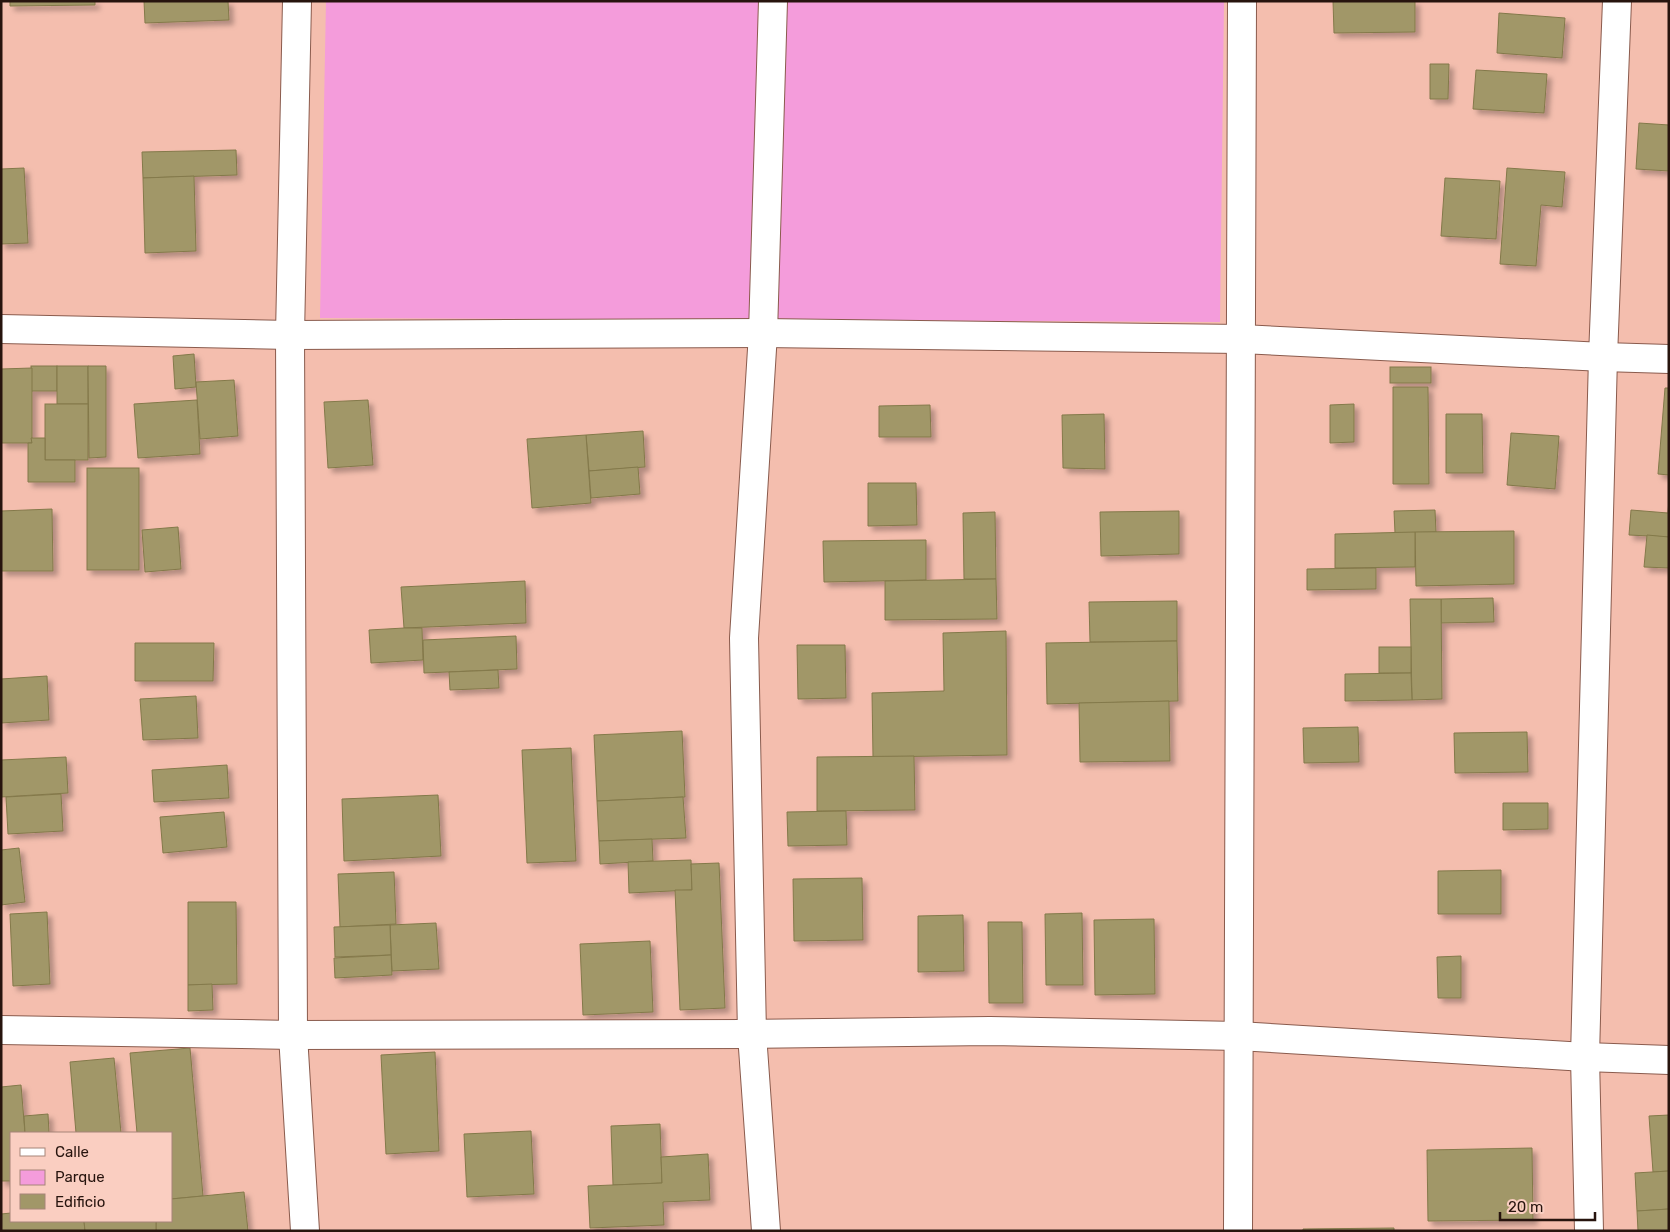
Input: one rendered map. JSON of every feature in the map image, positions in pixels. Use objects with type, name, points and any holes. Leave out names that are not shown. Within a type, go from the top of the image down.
[{"type":"street","points":[[297,1],[290,334],[293,1035],[305,1231]]},
{"type":"street","points":[[766,1231],[752,1034],[744,638],[763,334],[773,1]]},
{"type":"street","points":[[1238,1231],[1242,1]]},
{"type":"street","points":[[1589,1231],[1585,1057],[1603,357],[1617,1]]},
{"type":"street","points":[[1,329],[290,334],[763,334],[1240,339],[1669,359]]},
{"type":"street","points":[[1,1030],[293,1035],[752,1034],[990,1031],[1238,1036],[1585,1057],[1669,1060]]},
{"type":"green space","points":[[326,1],[1224,1],[1220,322],[320,318]]},
{"type":"building","points":[[10,1],[95,1],[95,5],[10,6]]},
{"type":"building","points":[[144,1],[228,1],[229,20],[145,23]]},
{"type":"building","points":[[1333,1],[1415,1],[1415,32],[1334,33]]},
{"type":"building","points":[[1499,13],[1565,18],[1562,58],[1497,53]]},
{"type":"building","points":[[1430,64],[1449,64],[1448,99],[1430,99]]},
{"type":"building","points":[[1476,70],[1547,74],[1544,113],[1473,109]]},
{"type":"building","points":[[1639,123],[1669,125],[1669,171],[1636,169]]},
{"type":"building","points":[[236,150],[237,175],[143,178],[142,152]]},
{"type":"building","points":[[24,168],[28,243],[1,244],[1,169]]},
{"type":"building","points":[[1507,168],[1565,172],[1562,207],[1541,205],[1536,266],[1500,264]]},
{"type":"building","points":[[194,176],[196,251],[145,253],[143,178]]},
{"type":"building","points":[[1445,178],[1500,181],[1496,239],[1441,236]]},
{"type":"building","points":[[194,354],[196,387],[175,389],[173,356]]},
{"type":"building","points":[[31,366],[57,366],[57,391],[31,391]]},
{"type":"building","points":[[57,366],[88,366],[88,404],[57,404]]},
{"type":"building","points":[[88,366],[106,366],[106,457],[89,458]]},
{"type":"building","points":[[1390,367],[1431,367],[1431,383],[1390,383]]},
{"type":"building","points":[[32,368],[32,443],[1,443],[1,369]]},
{"type":"building","points":[[234,380],[238,436],[200,439],[196,382]]},
{"type":"building","points":[[1393,387],[1428,387],[1429,484],[1393,484]]},
{"type":"building","points":[[1665,388],[1669,388],[1669,475],[1658,474]]},
{"type":"building","points":[[197,400],[200,454],[138,458],[134,404]]},
{"type":"building","points":[[368,400],[373,465],[328,468],[324,402]]},
{"type":"building","points":[[45,404],[88,404],[88,460],[45,460]]},
{"type":"building","points":[[1354,404],[1354,442],[1330,443],[1330,405]]},
{"type":"building","points":[[930,405],[931,437],[879,437],[879,406]]},
{"type":"building","points":[[1104,414],[1105,469],[1063,468],[1062,415]]},
{"type":"building","points":[[1446,414],[1482,414],[1483,473],[1446,473]]},
{"type":"building","points":[[643,431],[645,467],[589,471],[586,435]]},
{"type":"building","points":[[1511,433],[1559,436],[1555,489],[1507,485]]},
{"type":"building","points":[[586,435],[591,503],[532,508],[527,439]]},
{"type":"building","points":[[31,438],[45,438],[45,460],[75,460],[75,482],[28,482],[28,443],[32,443]]},
{"type":"building","points":[[638,467],[640,494],[591,498],[589,471]]},
{"type":"building","points":[[87,468],[139,468],[139,570],[87,570]]},
{"type":"building","points":[[868,483],[916,483],[917,525],[868,526]]},
{"type":"building","points":[[1669,499],[1669,537],[1629,535],[1631,510],[1668,513]]},
{"type":"building","points":[[52,509],[53,571],[1,571],[1,511]]},
{"type":"building","points":[[1435,510],[1436,532],[1395,533],[1394,511]]},
{"type":"building","points":[[1179,511],[1179,554],[1101,556],[1100,512]]},
{"type":"building","points":[[995,512],[996,579],[964,579],[963,513]]},
{"type":"building","points":[[178,527],[181,569],[145,572],[142,530]]},
{"type":"building","points":[[1514,531],[1514,584],[1416,586],[1415,532]]},
{"type":"building","points":[[1415,532],[1415,567],[1335,568],[1335,534]]},
{"type":"building","points":[[1647,535],[1669,537],[1669,568],[1644,567]]},
{"type":"building","points":[[926,540],[926,580],[824,582],[823,541]]},
{"type":"building","points":[[1376,568],[1376,589],[1307,590],[1307,569]]},
{"type":"building","points":[[996,579],[997,619],[885,620],[885,581]]},
{"type":"building","points":[[525,581],[526,623],[404,628],[401,587]]},
{"type":"building","points":[[1493,598],[1494,622],[1441,623],[1441,599]]},
{"type":"building","points":[[1410,599],[1441,599],[1442,699],[1412,700]]},
{"type":"building","points":[[1177,601],[1177,641],[1090,642],[1089,602]]},
{"type":"building","points":[[422,628],[423,660],[371,663],[369,630]]},
{"type":"building","points":[[1006,631],[1007,755],[873,757],[872,693],[944,691],[943,633]]},
{"type":"building","points":[[516,636],[517,669],[424,673],[423,640]]},
{"type":"building","points":[[1177,641],[1178,701],[1047,704],[1046,643]]},
{"type":"building","points":[[135,643],[214,643],[213,681],[135,681]]},
{"type":"building","points":[[797,645],[845,645],[846,698],[798,699]]},
{"type":"building","points":[[1379,647],[1411,647],[1411,673],[1379,673]]},
{"type":"building","points":[[498,670],[499,688],[450,690],[449,672]]},
{"type":"building","points":[[1411,673],[1412,700],[1345,701],[1345,674]]},
{"type":"building","points":[[47,676],[49,720],[1,723],[1,679]]},
{"type":"building","points":[[196,696],[198,738],[143,740],[140,699]]},
{"type":"building","points":[[1169,701],[1170,761],[1080,762],[1079,703]]},
{"type":"building","points":[[1358,727],[1359,762],[1304,763],[1303,728]]},
{"type":"building","points":[[682,731],[685,797],[597,801],[594,735]]},
{"type":"building","points":[[1527,732],[1528,772],[1455,773],[1454,733]]},
{"type":"building","points":[[571,748],[576,861],[527,863],[522,750]]},
{"type":"building","points":[[914,756],[915,810],[817,811],[817,757]]},
{"type":"building","points":[[66,757],[68,793],[1,797],[1,760]]},
{"type":"building","points":[[227,765],[229,798],[154,802],[152,770]]},
{"type":"building","points":[[61,794],[63,831],[8,834],[6,797]]},
{"type":"building","points":[[438,795],[441,856],[344,861],[342,799]]},
{"type":"building","points":[[683,797],[686,838],[599,841],[597,801]]},
{"type":"building","points":[[1503,803],[1548,803],[1548,829],[1503,830]]},
{"type":"building","points":[[846,811],[847,845],[788,846],[787,812]]},
{"type":"building","points":[[224,812],[227,847],[163,853],[160,817]]},
{"type":"building","points":[[652,839],[653,861],[600,864],[599,841]]},
{"type":"building","points":[[19,848],[25,902],[1,905],[1,850]]},
{"type":"building","points":[[691,860],[692,890],[629,893],[628,862]]},
{"type":"building","points":[[719,863],[725,1008],[680,1010],[675,890],[692,890],[691,864]]},
{"type":"building","points":[[1501,870],[1501,914],[1438,914],[1438,871]]},
{"type":"building","points":[[394,872],[396,924],[340,927],[338,874]]},
{"type":"building","points":[[862,878],[863,940],[794,941],[793,879]]},
{"type":"building","points":[[188,902],[236,902],[237,984],[188,985]]},
{"type":"building","points":[[47,912],[50,984],[13,986],[10,914]]},
{"type":"building","points":[[1082,913],[1083,985],[1046,985],[1045,914]]},
{"type":"building","points":[[963,915],[964,971],[918,972],[918,916]]},
{"type":"building","points":[[1154,919],[1155,994],[1095,995],[1094,920]]},
{"type":"building","points":[[988,922],[1022,922],[1023,1003],[989,1003]]},
{"type":"building","points":[[436,923],[439,969],[392,971],[390,925]]},
{"type":"building","points":[[390,925],[391,955],[335,957],[334,927]]},
{"type":"building","points":[[650,941],[653,1012],[583,1015],[580,944]]},
{"type":"building","points":[[391,955],[392,975],[335,978],[334,958]]},
{"type":"building","points":[[1461,956],[1461,998],[1438,998],[1437,957]]},
{"type":"building","points":[[212,984],[213,1010],[188,1011],[188,985]]},
{"type":"building","points":[[190,1048],[203,1196],[172,1199],[172,1132],[137,1132],[130,1053]]},
{"type":"building","points":[[435,1052],[439,1151],[386,1154],[381,1055]]},
{"type":"building","points":[[114,1058],[121,1132],[76,1132],[70,1062]]},
{"type":"building","points":[[21,1085],[25,1132],[10,1132],[10,1181],[1,1181],[1,1087]]},
{"type":"building","points":[[48,1114],[49,1132],[25,1132],[24,1116]]},
{"type":"building","points":[[1669,1115],[1669,1171],[1653,1172],[1649,1116]]},
{"type":"building","points":[[660,1124],[662,1183],[613,1185],[611,1126]]},
{"type":"building","points":[[531,1131],[534,1194],[467,1197],[464,1134]]},
{"type":"building","points":[[1532,1148],[1533,1220],[1428,1221],[1427,1150]]},
{"type":"building","points":[[708,1154],[710,1200],[663,1202],[664,1225],[590,1228],[588,1186],[662,1183],[661,1157]]},
{"type":"building","points":[[1669,1171],[1669,1209],[1637,1211],[1635,1173]]},
{"type":"building","points":[[244,1192],[248,1231],[156,1231],[156,1222],[172,1222],[172,1199]]},
{"type":"building","points":[[1669,1209],[1669,1231],[1638,1231],[1637,1211]]},
{"type":"building","points":[[10,1213],[10,1222],[84,1222],[85,1231],[1,1231],[1,1214]]},
{"type":"building","points":[[84,1222],[156,1222],[156,1231],[85,1231]]},
{"type":"building","points":[[1394,1228],[1394,1231],[1303,1231],[1303,1229]]}]
